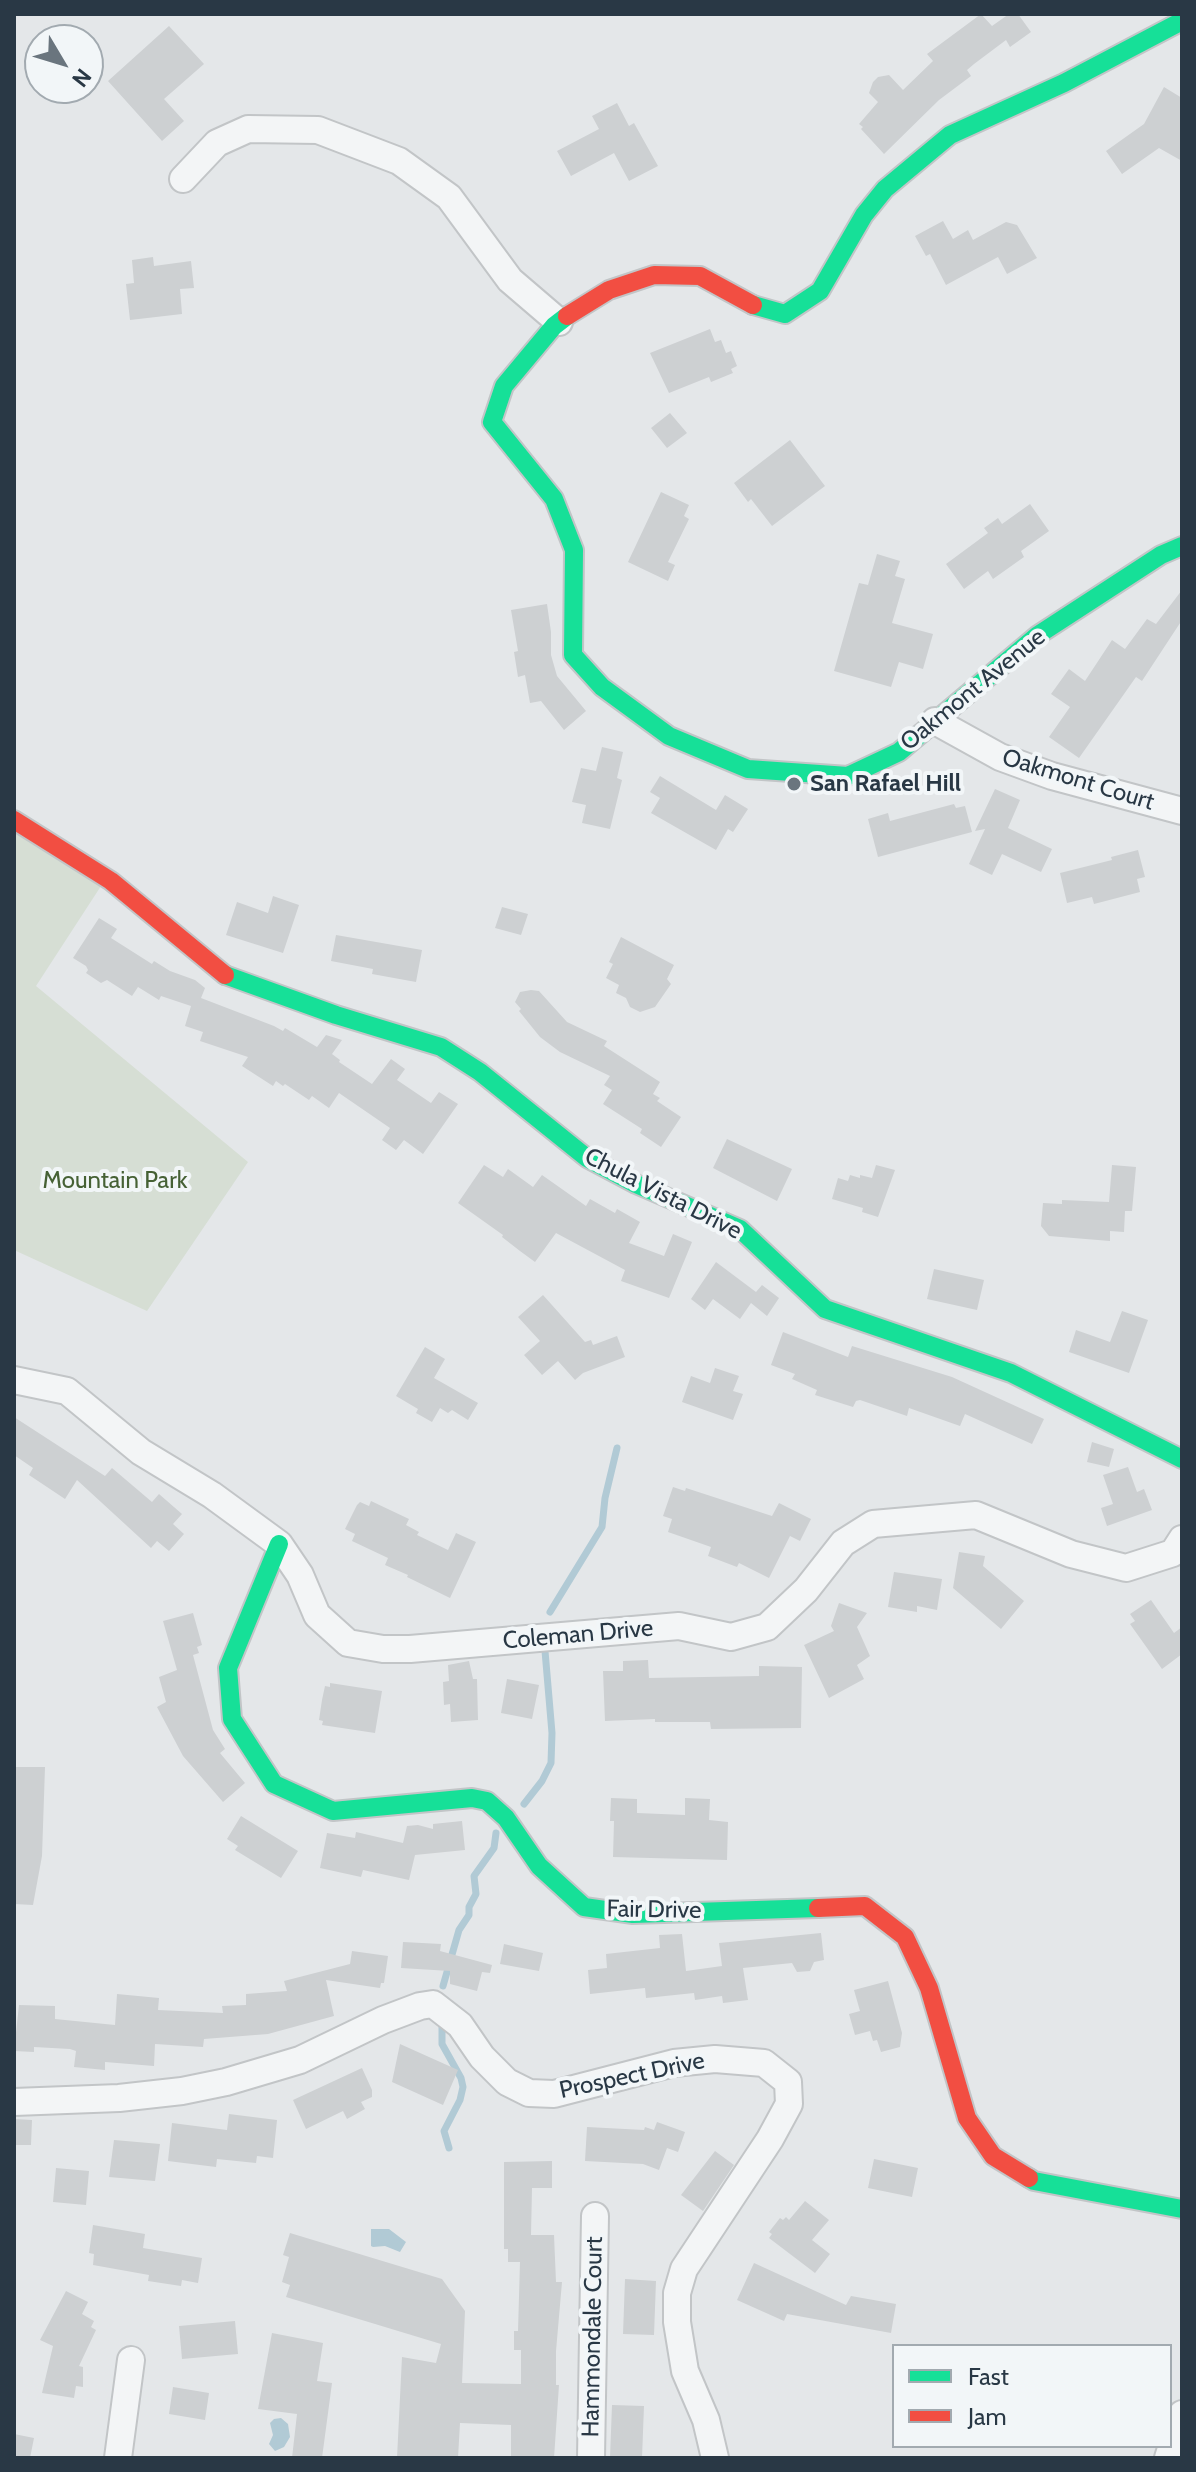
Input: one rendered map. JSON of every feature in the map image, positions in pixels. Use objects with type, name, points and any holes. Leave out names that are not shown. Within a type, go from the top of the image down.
[{"type":"street","name":"Oakmont Avenue","points":[[1182,21],[1064,83],[950,135],[885,189],[864,215],[820,291],[785,314],[752,305],[700,276],[654,275],[609,290],[559,322],[504,386],[492,422],[554,499],[574,550],[573,655],[602,687],[669,736],[748,769],[848,776],[899,752],[1038,635],[1161,555],[1182,546]]},
{"type":"street","points":[[183,179],[217,143],[248,129],[318,130],[345,140],[399,161],[449,197],[510,280],[559,322]]},
{"type":"street","name":"Oakmont Court","points":[[935,721],[1000,757],[1052,776],[1182,811]]},
{"type":"street","name":"Chula Vista Drive","points":[[14,820],[111,881],[224,975],[336,1015],[441,1047],[480,1072],[587,1158],[636,1184],[740,1229],[825,1309],[1011,1373],[1182,1459]]},
{"type":"street","name":"Coleman Drive","points":[[14,1380],[67,1391],[141,1452],[212,1495],[279,1544],[300,1575],[317,1615],[348,1643],[383,1649],[679,1626],[731,1637],[767,1627],[806,1590],[843,1543],[873,1524],[976,1515],[1071,1554],[1126,1568],[1173,1553],[1182,1539]]},
{"type":"street","name":"Fair Drive","points":[[279,1544],[228,1668],[232,1719],[274,1784],[333,1811],[472,1798],[487,1801],[506,1818],[539,1866],[584,1907],[633,1914],[865,1906],[905,1937],[929,1988],[967,2118],[993,2156],[1034,2181],[1182,2209]]},
{"type":"street","name":"Prospect Drive","points":[[14,2102],[119,2098],[226,2082],[300,2060],[383,2020],[433,2004],[460,2025],[482,2057],[507,2082],[529,2093],[554,2094],[674,2063],[715,2059],[764,2063],[788,2082],[789,2104],[770,2139],[684,2269],[677,2293],[677,2322],[685,2371],[706,2420],[715,2458]]},
{"type":"street","name":"Hammondale Court","points":[[591,2458],[595,2216]]},
{"type":"street","points":[[118,2458],[131,2360]]},
{"type":"street","points":[[1172,2445],[1182,2414]]},
{"type":"green space","name":"Mountain Park","points":[[14,818],[101,886],[36,986],[248,1162],[147,1311],[14,1250]]},
{"type":"water","points":[[371,2229],[389,2229],[406,2242],[400,2252],[385,2246],[373,2247]]},
{"type":"water","points":[[281,2418],[288,2424],[290,2437],[284,2447],[275,2451],[269,2444],[273,2435],[270,2423]]},
{"type":"building","points":[[981,14],[992,26],[1009,14],[1018,14],[1031,32],[1010,47],[1006,40],[974,64],[967,70],[971,76],[939,100],[884,154],[859,124],[878,102],[869,93],[873,82],[878,77],[889,75],[903,90],[933,61],[927,54]]},
{"type":"building","points":[[169,26],[204,64],[164,99],[184,121],[162,141],[108,81]]},
{"type":"building","points":[[1164,87],[1182,98],[1182,161],[1159,148],[1122,174],[1106,151],[1144,124]]},
{"type":"building","points":[[617,103],[629,126],[634,123],[658,166],[629,181],[614,153],[571,176],[557,151],[599,129],[592,116]]},
{"type":"building","points":[[943,221],[953,239],[968,230],[973,240],[1006,222],[1017,225],[1037,258],[1007,274],[998,257],[946,285],[930,254],[926,256],[915,236]]},
{"type":"building","points":[[153,257],[154,266],[191,261],[194,288],[180,289],[182,314],[130,320],[126,284],[134,283],[132,260]]},
{"type":"building","points":[[710,329],[715,342],[721,340],[726,353],[731,351],[737,366],[731,369],[733,373],[711,382],[709,377],[669,393],[650,353]]},
{"type":"building","points":[[670,413],[687,433],[667,448],[651,428]]},
{"type":"building","points":[[790,440],[825,486],[772,526],[734,483]]},
{"type":"building","points":[[661,492],[689,505],[684,516],[689,519],[668,562],[675,565],[668,581],[628,562]]},
{"type":"building","points":[[1030,504],[1049,531],[1021,551],[1024,557],[993,579],[988,571],[964,589],[946,564],[988,533],[984,528],[998,518],[1002,524]]},
{"type":"building","points":[[877,554],[900,561],[895,576],[905,579],[892,623],[933,634],[923,669],[899,662],[891,687],[834,671],[859,583],[868,585]]},
{"type":"building","points":[[1182,590],[1182,620],[1142,681],[1136,677],[1079,758],[1049,737],[1070,707],[1051,694],[1069,669],[1085,681],[1112,640],[1125,649],[1147,619],[1156,624]]},
{"type":"building","points":[[547,604],[551,655],[557,676],[586,711],[564,730],[541,701],[530,703],[525,675],[518,677],[514,652],[518,651],[511,610]]},
{"type":"building","points":[[602,747],[623,752],[617,778],[622,780],[610,829],[582,823],[586,805],[572,802],[581,768],[596,771]]},
{"type":"building","points":[[660,776],[716,810],[725,795],[748,809],[733,832],[728,829],[716,850],[651,813],[660,798],[650,792]]},
{"type":"building","points":[[995,789],[1020,800],[1008,828],[1052,849],[1041,872],[1002,854],[992,875],[969,864],[985,829],[975,831]]},
{"type":"building","points":[[954,804],[956,808],[965,806],[972,832],[878,857],[868,819],[888,813],[890,821]]},
{"type":"building","points":[[1138,850],[1145,877],[1137,879],[1140,892],[1094,904],[1092,897],[1067,903],[1060,873]]},
{"type":"building","points":[[273,896],[299,905],[283,953],[226,935],[237,902],[268,913]]},
{"type":"building","points":[[502,907],[528,914],[521,935],[495,928]]},
{"type":"building","points":[[99,918],[117,929],[111,938],[152,964],[154,961],[195,980],[205,988],[201,998],[283,1031],[285,1028],[317,1047],[326,1035],[342,1040],[332,1054],[372,1084],[391,1059],[405,1069],[397,1080],[431,1103],[439,1092],[458,1104],[423,1154],[404,1140],[396,1150],[382,1140],[390,1128],[339,1093],[329,1108],[312,1096],[309,1100],[285,1084],[283,1086],[276,1081],[273,1086],[242,1066],[248,1057],[200,1041],[203,1032],[185,1026],[191,1006],[161,996],[159,1000],[138,987],[132,996],[107,980],[101,983],[86,973],[86,966],[73,958]]},
{"type":"building","points":[[336,935],[422,950],[416,982],[372,974],[373,969],[331,961]]},
{"type":"building","points":[[621,937],[674,965],[667,979],[671,984],[655,1007],[640,1012],[630,1007],[626,998],[616,993],[619,985],[606,978],[613,964],[609,962]]},
{"type":"building","points":[[539,991],[567,1022],[607,1041],[604,1046],[660,1082],[653,1094],[660,1098],[657,1101],[681,1117],[661,1147],[640,1133],[642,1129],[603,1104],[612,1090],[604,1085],[610,1076],[560,1052],[540,1037],[515,1002],[520,992]]},
{"type":"building","points":[[727,1139],[792,1169],[777,1201],[713,1168]]},
{"type":"building","points":[[484,1165],[503,1177],[508,1169],[533,1187],[542,1175],[586,1206],[590,1199],[615,1213],[617,1209],[640,1222],[629,1243],[664,1256],[673,1234],[692,1242],[669,1298],[621,1281],[625,1270],[556,1233],[535,1262],[458,1203]]},
{"type":"building","points":[[876,1165],[895,1170],[878,1217],[862,1212],[863,1208],[832,1199],[838,1178],[848,1181],[850,1175],[860,1178],[860,1175],[872,1178]]},
{"type":"building","points":[[1112,1165],[1136,1167],[1132,1211],[1125,1211],[1124,1232],[1110,1231],[1110,1241],[1049,1236],[1041,1226],[1043,1203],[1062,1204],[1062,1200],[1109,1202]]},
{"type":"building","points":[[716,1262],[756,1292],[762,1285],[779,1298],[767,1316],[751,1303],[740,1319],[713,1299],[705,1310],[691,1299]]},
{"type":"building","points":[[934,1269],[984,1280],[977,1310],[927,1299]]},
{"type":"building","points":[[543,1295],[585,1342],[591,1340],[593,1345],[617,1336],[625,1357],[583,1373],[575,1380],[558,1361],[542,1375],[524,1355],[540,1341],[518,1317]]},
{"type":"building","points":[[1122,1311],[1148,1320],[1129,1373],[1069,1352],[1076,1330],[1110,1342]]},
{"type":"building","points":[[783,1332],[848,1357],[852,1346],[952,1377],[1044,1419],[1032,1444],[965,1414],[960,1426],[909,1408],[907,1416],[860,1400],[853,1407],[815,1395],[817,1390],[792,1379],[795,1374],[771,1365]]},
{"type":"building","points":[[425,1347],[445,1359],[434,1378],[478,1403],[468,1420],[452,1410],[448,1413],[440,1408],[432,1422],[396,1396]]},
{"type":"building","points":[[715,1368],[739,1376],[733,1391],[743,1394],[733,1420],[682,1402],[691,1376],[710,1383]]},
{"type":"building","points":[[14,1417],[105,1476],[112,1468],[152,1502],[159,1494],[182,1514],[173,1524],[184,1534],[169,1551],[157,1541],[151,1548],[77,1480],[65,1499],[29,1475],[33,1468],[14,1455]]},
{"type":"building","points":[[1092,1442],[1114,1449],[1109,1467],[1087,1462]]},
{"type":"building","points":[[1128,1467],[1137,1492],[1144,1489],[1152,1510],[1107,1526],[1101,1508],[1113,1504],[1103,1475]]},
{"type":"building","points":[[673,1487],[685,1491],[686,1488],[772,1516],[779,1503],[811,1519],[800,1541],[790,1536],[769,1578],[739,1563],[737,1567],[708,1556],[711,1547],[668,1532],[672,1519],[663,1516]]},
{"type":"building","points":[[371,1501],[409,1519],[406,1525],[419,1532],[417,1535],[448,1550],[456,1533],[476,1542],[450,1598],[385,1565],[388,1558],[352,1541],[355,1534],[345,1529],[357,1505],[360,1502],[369,1506]]},
{"type":"building","points":[[959,1552],[985,1556],[983,1566],[1024,1601],[1001,1629],[953,1588]]},
{"type":"building","points":[[894,1572],[942,1579],[937,1610],[917,1606],[917,1612],[888,1607]]},
{"type":"building","points":[[1151,1600],[1174,1633],[1182,1627],[1182,1654],[1162,1669],[1130,1624],[1135,1621],[1130,1614]]},
{"type":"building","points":[[839,1603],[867,1613],[857,1627],[870,1656],[857,1665],[864,1679],[829,1698],[804,1645],[834,1631],[831,1626]]},
{"type":"building","points":[[193,1613],[202,1645],[197,1647],[199,1653],[193,1655],[213,1730],[225,1749],[220,1753],[245,1783],[223,1802],[183,1756],[157,1707],[166,1702],[159,1677],[177,1670],[163,1621]]},
{"type":"building","points":[[648,1660],[649,1678],[759,1676],[759,1666],[802,1667],[801,1728],[711,1729],[710,1722],[655,1722],[655,1719],[605,1721],[603,1671],[623,1671],[623,1661]]},
{"type":"building","points":[[469,1661],[473,1679],[477,1679],[478,1720],[451,1722],[450,1704],[444,1705],[443,1682],[449,1681],[448,1665]]},
{"type":"building","points":[[507,1679],[539,1685],[532,1719],[501,1713]]},
{"type":"building","points":[[330,1683],[382,1691],[375,1733],[322,1725],[323,1721],[319,1720],[322,1700],[325,1686],[330,1687]]},
{"type":"building","points":[[15,1767],[45,1767],[42,1856],[33,1905],[14,1904]]},
{"type":"building","points":[[611,1798],[637,1799],[637,1813],[685,1815],[685,1798],[710,1799],[709,1820],[728,1822],[727,1860],[613,1857]]},
{"type":"building","points":[[241,1816],[298,1851],[281,1878],[235,1850],[238,1846],[227,1839]]},
{"type":"building","points":[[462,1821],[465,1850],[415,1855],[409,1880],[363,1870],[361,1877],[320,1868],[327,1833],[355,1838],[356,1832],[403,1843],[407,1826],[433,1829],[433,1824]]},
{"type":"building","points":[[821,1933],[824,1960],[814,1962],[810,1971],[797,1972],[792,1963],[743,1968],[748,2000],[723,2003],[722,1996],[695,2000],[694,1993],[646,1998],[645,1988],[590,1994],[588,1970],[607,1968],[606,1954],[660,1948],[659,1935],[682,1934],[686,1971],[722,1966],[719,1943]]},
{"type":"building","points":[[403,1942],[441,1944],[440,1951],[492,1965],[490,1973],[482,1972],[477,1991],[450,1984],[450,1971],[401,1968]]},
{"type":"building","points":[[504,1944],[543,1953],[539,1971],[500,1964]]},
{"type":"building","points":[[352,1951],[388,1956],[384,1983],[380,1988],[326,1980],[334,2016],[268,2034],[204,2039],[203,2047],[155,2044],[154,2066],[105,2062],[105,2070],[74,2067],[76,2051],[70,2049],[34,2047],[34,2052],[14,2051],[19,2005],[55,2006],[55,2019],[115,2025],[117,1994],[159,1998],[158,2010],[223,2013],[222,2006],[246,2005],[246,1994],[287,1991],[284,1981],[350,1964]]},
{"type":"building","points":[[888,1981],[902,2033],[900,2047],[881,2052],[870,2031],[855,2035],[849,2014],[860,2011],[854,1990]]},
{"type":"building","points":[[400,2044],[458,2070],[443,2105],[392,2082]]},
{"type":"building","points":[[362,2068],[372,2090],[372,2097],[361,2102],[365,2109],[347,2119],[343,2111],[306,2129],[293,2100]]},
{"type":"building","points":[[229,2114],[277,2120],[273,2158],[257,2156],[256,2163],[217,2159],[216,2167],[168,2161],[172,2123],[227,2130]]},
{"type":"building","points":[[14,2119],[32,2120],[31,2145],[14,2145]]},
{"type":"building","points":[[657,2122],[685,2132],[678,2152],[667,2148],[659,2170],[643,2164],[585,2161],[587,2127],[644,2130],[645,2127],[654,2130]]},
{"type":"building","points":[[114,2140],[160,2144],[155,2181],[109,2177]]},
{"type":"building","points":[[715,2151],[734,2165],[703,2211],[681,2195]]},
{"type":"building","points":[[874,2159],[918,2168],[912,2197],[868,2188]]},
{"type":"building","points":[[552,2161],[552,2188],[532,2188],[531,2235],[554,2235],[556,2282],[562,2282],[556,2351],[556,2385],[559,2385],[554,2458],[511,2458],[511,2425],[460,2423],[458,2458],[397,2458],[402,2357],[436,2363],[441,2344],[286,2297],[290,2285],[282,2282],[289,2257],[283,2255],[290,2233],[442,2279],[465,2311],[462,2383],[521,2384],[521,2350],[514,2350],[514,2331],[518,2331],[520,2262],[508,2262],[508,2249],[504,2249],[504,2162]]},
{"type":"building","points":[[56,2168],[89,2171],[86,2205],[53,2202]]},
{"type":"building","points":[[805,2201],[829,2220],[812,2240],[830,2254],[815,2273],[769,2238],[772,2234],[769,2232],[780,2218],[789,2220]]},
{"type":"building","points":[[93,2225],[145,2234],[143,2248],[202,2258],[198,2283],[182,2280],[181,2286],[148,2281],[149,2275],[93,2265],[94,2254],[89,2253]]},
{"type":"building","points":[[754,2263],[846,2305],[851,2296],[896,2304],[891,2333],[787,2314],[784,2321],[737,2300]]},
{"type":"building","points":[[625,2279],[656,2281],[654,2335],[623,2334]]},
{"type":"building","points":[[66,2291],[88,2302],[82,2314],[94,2321],[91,2327],[96,2330],[79,2366],[83,2367],[83,2387],[76,2386],[74,2398],[42,2393],[53,2346],[40,2340]]},
{"type":"building","points":[[235,2321],[238,2354],[182,2359],[179,2326]]},
{"type":"building","points":[[272,2333],[323,2343],[317,2381],[332,2383],[322,2458],[292,2458],[297,2414],[258,2409]]},
{"type":"building","points":[[173,2387],[209,2393],[205,2420],[169,2414]]},
{"type":"building","points":[[612,2405],[644,2406],[642,2458],[610,2458]]},
{"type":"building","points":[[14,2434],[34,2438],[30,2458],[14,2458]]},
{"type":"waterway","points":[[550,1612],[602,1527],[605,1498],[617,1448]]},
{"type":"waterway","points":[[524,1804],[551,1763],[552,1733],[545,1651]]},
{"type":"waterway","points":[[443,1986],[459,1930],[469,1915],[469,1907],[476,1894],[474,1876],[494,1848],[496,1833]]},
{"type":"waterway","points":[[442,2026],[442,2044],[463,2087],[444,2131],[449,2148]]},
{"type":"traffic: fast","points":[[753,305],[785,314],[820,291],[864,215],[885,189],[950,135],[1064,83],[1182,21]]},
{"type":"traffic: fast","points":[[567,316],[554,326],[504,386],[492,422],[554,499],[574,550],[573,655],[602,687],[669,736],[748,769],[848,776],[899,752],[1038,635],[1161,555],[1182,546]]},
{"type":"traffic: fast","points":[[225,975],[336,1015],[441,1047],[480,1072],[587,1158],[636,1184],[740,1229],[825,1309],[1011,1373],[1182,1459]]},
{"type":"traffic: fast","points":[[279,1544],[228,1668],[232,1719],[274,1784],[333,1811],[472,1798],[487,1801],[506,1818],[539,1866],[584,1907],[633,1914],[818,1908]]},
{"type":"traffic: fast","points":[[1029,2178],[1182,2209]]},
{"type":"traffic: jam","points":[[567,316],[609,290],[654,275],[700,276],[753,305]]},
{"type":"traffic: jam","points":[[14,820],[111,881],[225,975]]},
{"type":"traffic: jam","points":[[818,1908],[865,1906],[905,1937],[929,1988],[967,2118],[993,2156],[1029,2178]]},
{"type":"place","name":"San Rafael Hill","points":[[794,784]]}]
